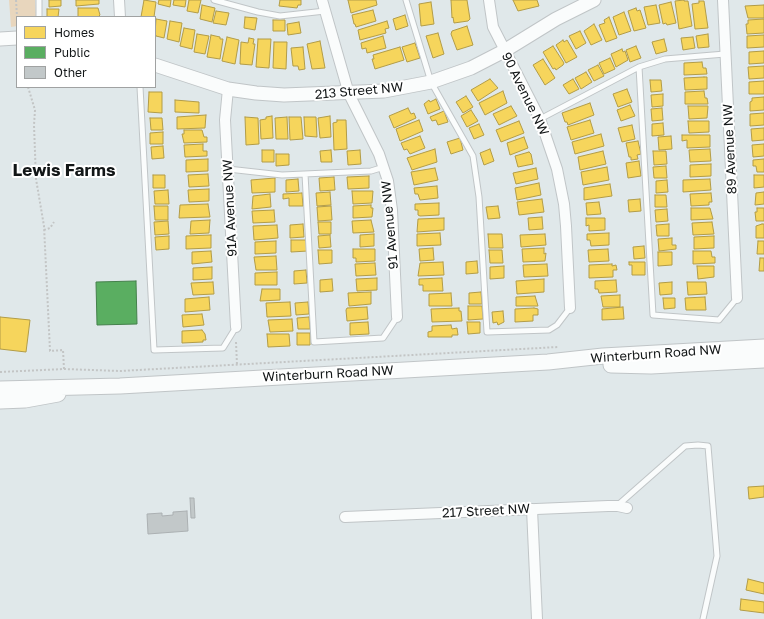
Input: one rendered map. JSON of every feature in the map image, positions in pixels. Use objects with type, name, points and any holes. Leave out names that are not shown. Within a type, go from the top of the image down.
[{"type":"main road","name":"Winterburn Road NW","points":[[0,389],[107,386],[548,362],[603,356],[764,347]]},
{"type":"main road","name":"Winterburn Road NW","points":[[548,362],[651,366],[764,360]]},
{"type":"main road","name":"Winterburn Road NW","points":[[0,401],[24,400],[107,386]]},
{"type":"street","points":[[119,0],[120,16]]},
{"type":"street","name":"91 Avenue NW","points":[[322,0],[349,94],[384,167],[392,210],[397,317]]},
{"type":"street","name":"90 Avenue NW","points":[[489,0],[493,27],[540,119],[557,169],[564,204],[570,308]]},
{"type":"street","name":"213 Street NW","points":[[156,65],[228,89],[284,95],[349,94],[384,91],[432,82],[471,68],[504,51],[556,19],[594,0]]},
{"type":"street","name":"89 Avenue NW","points":[[723,0],[737,298]]},
{"type":"street","points":[[0,39],[16,38]]},
{"type":"street","name":"91A Avenue NW","points":[[228,89],[225,120],[236,327]]},
{"type":"street","name":"217 Street NW","points":[[345,517],[532,509],[622,507]]},
{"type":"street","points":[[532,509],[537,619]]},
{"type":"lane","points":[[39,0],[39,16]]},
{"type":"lane","points":[[214,0],[280,16],[325,11]]},
{"type":"lane","points":[[406,0],[432,82],[473,156],[479,197],[487,332],[549,330],[557,325],[570,308]]},
{"type":"lane","points":[[540,119],[639,67],[665,59],[725,54]]},
{"type":"lane","points":[[639,67],[653,315],[719,320],[737,298]]},
{"type":"lane","points":[[140,88],[154,350],[223,348],[236,327]]},
{"type":"lane","points":[[228,169],[282,175],[371,171],[384,167]]},
{"type":"lane","points":[[305,174],[314,342],[383,338],[397,317]]},
{"type":"lane","points":[[622,507],[685,446],[708,446],[717,556],[703,619]]},
{"type":"path","points":[[16,0],[17,16]]},
{"type":"path","points":[[28,88],[35,110],[34,125],[36,179],[44,226],[50,351],[62,350],[64,368]]},
{"type":"path","points":[[44,230],[50,228],[54,222]]},
{"type":"path","points":[[236,327],[237,365]]},
{"type":"path","points":[[0,372],[64,368],[120,371],[561,347]]},
{"type":"shaded area","points":[[9,0],[35,0],[36,16],[16,16],[16,26],[11,27]]},
{"type":"building: Homes","points":[[49,0],[61,0],[61,6],[49,7]]},
{"type":"building: Homes","points":[[76,0],[99,0],[99,4],[76,6]]},
{"type":"building: Homes","points":[[144,0],[156,2],[154,16],[141,16]]},
{"type":"building: Homes","points":[[159,0],[171,0],[170,7],[158,4]]},
{"type":"building: Homes","points":[[174,0],[186,0],[185,7],[173,5]]},
{"type":"building: Homes","points":[[189,0],[201,0],[198,13],[187,11]]},
{"type":"building: Homes","points":[[280,0],[301,0],[301,5],[298,5],[297,8],[279,6]]},
{"type":"building: Homes","points":[[348,0],[376,0],[377,5],[351,13]]},
{"type":"building: Homes","points":[[451,0],[467,0],[470,19],[468,21],[454,23],[453,17],[452,18]]},
{"type":"building: Homes","points":[[513,0],[537,0],[539,6],[518,11]]},
{"type":"building: Homes","points":[[675,1],[688,1],[692,26],[679,29]]},
{"type":"building: Homes","points":[[699,1],[704,1],[708,28],[695,29],[692,4],[699,3]]},
{"type":"building: Homes","points":[[431,2],[434,24],[421,26],[419,4]]},
{"type":"building: Homes","points":[[671,2],[676,23],[667,25],[666,23],[663,24],[659,5]]},
{"type":"building: Homes","points":[[202,5],[215,8],[212,22],[200,19]]},
{"type":"building: Homes","points":[[656,5],[660,23],[648,25],[644,7]]},
{"type":"building: Homes","points":[[764,5],[764,18],[748,18],[745,6]]},
{"type":"building: Homes","points":[[78,8],[98,8],[100,15],[99,16],[78,16]]},
{"type":"building: Homes","points":[[636,8],[637,11],[640,10],[646,28],[634,31],[628,11]]},
{"type":"building: Homes","points":[[47,9],[59,9],[58,16],[47,16]]},
{"type":"building: Homes","points":[[373,10],[376,21],[356,27],[352,15]]},
{"type":"building: Homes","points":[[216,11],[229,13],[226,25],[213,23]]},
{"type":"building: Homes","points":[[624,12],[631,31],[619,35],[613,17]]},
{"type":"building: Homes","points":[[405,15],[408,26],[396,30],[393,19]]},
{"type":"building: Homes","points":[[245,17],[257,18],[255,30],[244,28]]},
{"type":"building: Homes","points":[[609,17],[617,38],[606,42],[599,25],[605,23],[604,20]]},
{"type":"building: Homes","points":[[156,19],[167,21],[164,38],[156,36]]},
{"type":"building: Homes","points":[[764,19],[764,33],[747,34],[746,24],[748,24],[748,20]]},
{"type":"building: Homes","points":[[273,20],[285,20],[285,31],[273,31]]},
{"type":"building: Homes","points":[[170,21],[182,23],[179,42],[167,39]]},
{"type":"building: Homes","points":[[387,21],[389,28],[385,29],[386,33],[360,40],[358,30]]},
{"type":"building: Homes","points":[[299,22],[301,33],[288,35],[287,24]]},
{"type":"building: Homes","points":[[594,24],[602,40],[591,45],[584,31]]},
{"type":"building: Homes","points":[[467,26],[473,45],[457,50],[451,34],[452,31]]},
{"type":"building: Homes","points":[[184,28],[195,30],[192,49],[180,46]]},
{"type":"building: Homes","points":[[580,31],[586,43],[576,49],[569,36]]},
{"type":"building: Homes","points":[[438,33],[444,54],[433,58],[426,36]]},
{"type":"building: Homes","points":[[197,34],[209,36],[205,54],[194,52]]},
{"type":"building: Homes","points":[[708,34],[709,47],[698,48],[696,36]]},
{"type":"building: Homes","points":[[211,35],[223,39],[220,59],[207,57]]},
{"type":"building: Homes","points":[[764,35],[764,47],[747,48],[747,36]]},
{"type":"building: Homes","points":[[383,36],[386,48],[367,53],[366,48],[362,49],[361,43]]},
{"type":"building: Homes","points":[[227,37],[239,40],[235,64],[222,61]]},
{"type":"building: Homes","points":[[693,37],[695,48],[683,50],[681,38]]},
{"type":"building: Homes","points":[[249,38],[254,39],[253,44],[255,44],[252,65],[240,64],[241,42],[248,43]]},
{"type":"building: Homes","points":[[258,39],[271,39],[269,68],[256,67]]},
{"type":"building: Homes","points":[[664,39],[667,51],[656,54],[652,42]]},
{"type":"building: Homes","points":[[563,40],[564,42],[567,40],[577,57],[566,63],[556,45]]},
{"type":"building: Homes","points":[[320,41],[325,68],[312,69],[307,44]]},
{"type":"building: Homes","points":[[274,42],[287,42],[286,69],[273,68]]},
{"type":"building: Homes","points":[[415,43],[420,58],[407,62],[402,47]]},
{"type":"building: Homes","points":[[553,46],[564,63],[556,70],[555,68],[553,69],[543,52]]},
{"type":"building: Homes","points":[[636,46],[641,58],[630,62],[626,50]]},
{"type":"building: Homes","points":[[303,47],[305,69],[299,70],[298,66],[293,66],[291,48]]},
{"type":"building: Homes","points":[[400,47],[404,60],[375,69],[372,59],[374,59],[373,55]]},
{"type":"building: Homes","points":[[622,49],[623,52],[625,51],[628,60],[616,67],[611,54]]},
{"type":"building: Homes","points":[[764,51],[764,63],[749,64],[749,52]]},
{"type":"building: Homes","points":[[610,58],[615,69],[604,74],[599,63]]},
{"type":"building: Homes","points":[[543,59],[555,78],[545,85],[533,65]]},
{"type":"building: Homes","points":[[702,62],[703,68],[706,68],[707,74],[684,75],[684,63]]},
{"type":"building: Homes","points":[[598,65],[604,76],[594,81],[588,70]]},
{"type":"building: Homes","points":[[764,66],[764,78],[749,79],[748,67]]},
{"type":"building: Homes","points":[[586,72],[592,82],[581,89],[575,78]]},
{"type":"building: Homes","points":[[707,77],[707,89],[685,90],[684,78]]},
{"type":"building: Homes","points":[[490,79],[498,88],[478,101],[471,90]]},
{"type":"building: Homes","points":[[573,79],[579,89],[569,94],[563,85]]},
{"type":"building: Homes","points":[[650,80],[661,80],[662,91],[651,92]]},
{"type":"building: Homes","points":[[764,81],[764,94],[749,94],[749,82]]},
{"type":"building: Homes","points":[[627,89],[632,102],[618,107],[613,94]]},
{"type":"building: Homes","points":[[503,91],[507,103],[485,115],[479,103]]},
{"type":"building: Homes","points":[[704,91],[708,104],[685,104],[685,92]]},
{"type":"building: Homes","points":[[149,92],[162,92],[162,113],[148,112]]},
{"type":"building: Homes","points":[[663,94],[663,106],[652,107],[651,95]]},
{"type":"building: Homes","points":[[466,96],[473,107],[463,113],[456,102]]},
{"type":"building: Homes","points":[[764,97],[764,110],[750,111],[750,102],[752,101],[752,98]]},
{"type":"building: Homes","points":[[436,99],[440,109],[428,114],[424,104],[429,100],[430,102]]},
{"type":"building: Homes","points":[[175,100],[199,102],[199,113],[175,112]]},
{"type":"building: Homes","points":[[590,103],[594,115],[568,125],[567,122],[565,122],[562,113]]},
{"type":"building: Homes","points":[[630,105],[635,116],[621,121],[617,110]]},
{"type":"building: Homes","points":[[511,106],[517,116],[499,125],[493,114]]},
{"type":"building: Homes","points":[[688,106],[708,106],[707,118],[689,119]]},
{"type":"building: Homes","points":[[408,108],[411,114],[414,113],[416,118],[394,128],[389,116]]},
{"type":"building: Homes","points":[[662,108],[663,120],[652,121],[651,109]]},
{"type":"building: Homes","points":[[471,110],[478,121],[467,127],[461,116]]},
{"type":"building: Homes","points":[[444,111],[448,122],[438,125],[436,120],[432,121],[430,117]]},
{"type":"building: Homes","points":[[764,113],[764,125],[750,126],[750,114]]},
{"type":"building: Homes","points":[[206,115],[205,128],[177,129],[177,117]]},
{"type":"building: Homes","points":[[272,116],[273,138],[261,139],[260,120]]},
{"type":"building: Homes","points":[[330,116],[331,137],[320,138],[318,118]]},
{"type":"building: Homes","points":[[245,117],[258,118],[259,144],[246,145]]},
{"type":"building: Homes","points":[[287,117],[288,139],[276,139],[275,118]]},
{"type":"building: Homes","points":[[289,117],[301,117],[303,139],[290,140]]},
{"type":"building: Homes","points":[[304,117],[316,117],[317,137],[305,136]]},
{"type":"building: Homes","points":[[150,118],[162,118],[163,130],[151,130]]},
{"type":"building: Homes","points":[[337,120],[346,120],[347,149],[334,150],[333,123],[337,122]]},
{"type":"building: Homes","points":[[419,120],[423,131],[400,141],[396,129]]},
{"type":"building: Homes","points":[[590,120],[594,133],[571,140],[567,127]]},
{"type":"building: Homes","points":[[519,121],[524,133],[501,142],[496,130]]},
{"type":"building: Homes","points":[[688,121],[709,121],[709,132],[689,133]]},
{"type":"building: Homes","points":[[663,123],[664,135],[652,136],[652,124]]},
{"type":"building: Homes","points":[[479,124],[484,135],[474,139],[469,128]]},
{"type":"building: Homes","points":[[632,125],[635,139],[622,142],[618,128]]},
{"type":"building: Homes","points":[[764,128],[764,140],[752,141],[751,129]]},
{"type":"building: Homes","points":[[184,130],[202,130],[204,137],[207,137],[207,142],[184,143],[182,134],[184,134]]},
{"type":"building: Homes","points":[[163,132],[163,144],[150,144],[150,133]]},
{"type":"building: Homes","points":[[601,134],[604,146],[575,154],[572,142]]},
{"type":"building: Homes","points":[[682,135],[710,135],[710,147],[687,148],[687,140],[682,141]]},
{"type":"building: Homes","points":[[420,136],[425,148],[410,154],[407,149],[404,150],[401,143]]},
{"type":"building: Homes","points":[[671,136],[672,149],[659,150],[658,137]]},
{"type":"building: Homes","points":[[524,137],[528,148],[510,155],[507,143]]},
{"type":"building: Homes","points":[[460,138],[463,150],[451,154],[447,142]]},
{"type":"building: Homes","points":[[638,141],[641,154],[637,155],[638,159],[631,160],[626,143]]},
{"type":"building: Homes","points":[[203,144],[203,151],[207,151],[207,156],[185,157],[184,145]]},
{"type":"building: Homes","points":[[764,144],[764,156],[753,157],[752,145]]},
{"type":"building: Homes","points":[[163,146],[164,158],[152,159],[151,147]]},
{"type":"building: Homes","points":[[435,149],[437,162],[412,170],[407,158]]},
{"type":"building: Homes","points":[[490,149],[494,161],[484,165],[480,153]]},
{"type":"building: Homes","points":[[710,149],[711,161],[690,162],[689,150]]},
{"type":"building: Homes","points":[[262,150],[274,150],[274,162],[262,162]]},
{"type":"building: Homes","points":[[331,150],[332,162],[321,162],[320,151]]},
{"type":"building: Homes","points":[[360,150],[361,164],[348,165],[347,151]]},
{"type":"building: Homes","points":[[603,151],[606,164],[580,170],[578,157]]},
{"type":"building: Homes","points":[[653,151],[666,151],[667,164],[654,165]]},
{"type":"building: Homes","points":[[529,152],[531,154],[533,164],[518,167],[515,156]]},
{"type":"building: Homes","points":[[276,154],[289,154],[289,165],[276,166]]},
{"type":"building: Homes","points":[[208,159],[208,171],[186,172],[186,160]]},
{"type":"building: Homes","points":[[764,159],[764,172],[757,172],[756,166],[753,166],[753,160]]},
{"type":"building: Homes","points":[[639,161],[641,176],[628,178],[626,163]]},
{"type":"building: Homes","points":[[711,164],[711,176],[690,177],[690,165]]},
{"type":"building: Homes","points":[[666,166],[667,178],[654,178],[653,167]]},
{"type":"building: Homes","points":[[607,167],[609,180],[583,185],[581,172]]},
{"type":"building: Homes","points":[[435,168],[438,180],[414,185],[411,172]]},
{"type":"building: Homes","points":[[536,168],[538,179],[516,184],[513,173]]},
{"type":"building: Homes","points":[[208,174],[209,186],[189,187],[188,175]]},
{"type":"building: Homes","points":[[153,175],[165,175],[165,188],[153,188]]},
{"type":"building: Homes","points":[[754,175],[764,175],[764,187],[754,188]]},
{"type":"building: Homes","points":[[369,176],[369,188],[348,189],[347,177]]},
{"type":"building: Homes","points":[[334,177],[335,190],[320,191],[319,178]]},
{"type":"building: Homes","points":[[275,178],[275,192],[252,193],[251,180]]},
{"type":"building: Homes","points":[[298,179],[299,191],[286,192],[286,180]]},
{"type":"building: Homes","points":[[710,179],[711,190],[683,192],[683,180]]},
{"type":"building: Homes","points":[[667,180],[668,192],[656,193],[656,181]]},
{"type":"building: Homes","points":[[539,183],[541,195],[517,200],[515,188]]},
{"type":"building: Homes","points":[[610,184],[612,196],[584,200],[584,188]]},
{"type":"building: Homes","points":[[437,186],[438,198],[420,200],[418,194],[415,194],[414,188]]},
{"type":"building: Homes","points":[[209,189],[209,201],[189,202],[188,190]]},
{"type":"building: Homes","points":[[168,190],[169,204],[155,204],[154,191]]},
{"type":"building: Homes","points":[[352,191],[373,191],[372,203],[353,204]]},
{"type":"building: Homes","points":[[330,192],[331,205],[317,206],[316,193]]},
{"type":"building: Homes","points":[[764,192],[764,204],[755,205],[756,193]]},
{"type":"building: Homes","points":[[302,193],[303,206],[289,206],[289,198],[283,199],[283,194]]},
{"type":"building: Homes","points":[[711,193],[712,202],[709,202],[709,205],[691,206],[690,194]]},
{"type":"building: Homes","points":[[270,194],[271,207],[252,209],[253,196]]},
{"type":"building: Homes","points":[[655,195],[666,195],[667,207],[655,207]]},
{"type":"building: Homes","points":[[542,199],[544,212],[519,215],[517,202]]},
{"type":"building: Homes","points":[[640,199],[641,211],[629,212],[628,200]]},
{"type":"building: Homes","points":[[599,202],[601,214],[587,215],[586,203]]},
{"type":"building: Homes","points":[[439,203],[439,215],[420,216],[418,215],[418,210],[415,210],[415,204]]},
{"type":"building: Homes","points":[[208,204],[210,217],[179,218],[180,205]]},
{"type":"building: Homes","points":[[371,205],[371,208],[373,208],[372,217],[353,218],[353,206]]},
{"type":"building: Homes","points":[[154,206],[168,206],[168,220],[155,220]]},
{"type":"building: Homes","points":[[331,206],[332,220],[318,221],[317,207]]},
{"type":"building: Homes","points":[[498,206],[500,218],[488,219],[486,207]]},
{"type":"building: Homes","points":[[691,208],[710,208],[713,219],[691,220]]},
{"type":"building: Homes","points":[[757,208],[764,208],[764,221],[756,221],[755,212],[757,212]]},
{"type":"building: Homes","points":[[667,209],[668,221],[656,222],[655,210]]},
{"type":"building: Homes","points":[[274,210],[275,222],[253,223],[252,211]]},
{"type":"building: Homes","points":[[542,217],[543,229],[529,230],[528,218]]},
{"type":"building: Homes","points":[[444,218],[444,230],[417,232],[418,219]]},
{"type":"building: Homes","points":[[586,218],[605,218],[605,230],[589,231],[589,225],[586,226]]},
{"type":"building: Homes","points":[[210,220],[209,233],[190,234],[191,221]]},
{"type":"building: Homes","points":[[371,220],[374,232],[353,233],[352,221]]},
{"type":"building: Homes","points":[[168,221],[169,234],[155,235],[154,222]]},
{"type":"building: Homes","points":[[318,222],[331,222],[331,234],[319,234]]},
{"type":"building: Homes","points":[[712,222],[714,234],[693,235],[692,223]]},
{"type":"building: Homes","points":[[303,224],[304,237],[290,238],[290,225]]},
{"type":"building: Homes","points":[[669,224],[669,236],[657,236],[656,225]]},
{"type":"building: Homes","points":[[764,224],[764,238],[756,238],[756,226]]},
{"type":"building: Homes","points":[[277,225],[278,238],[254,240],[253,226]]},
{"type":"building: Homes","points":[[440,233],[441,245],[417,246],[417,234]]},
{"type":"building: Homes","points":[[609,233],[609,245],[591,246],[590,240],[587,240],[587,234]]},
{"type":"building: Homes","points":[[374,234],[374,246],[360,247],[360,235]]},
{"type":"building: Homes","points":[[488,234],[502,234],[503,248],[489,248]]},
{"type":"building: Homes","points":[[545,234],[546,245],[521,247],[520,235]]},
{"type":"building: Homes","points":[[211,235],[211,248],[186,249],[186,236]]},
{"type":"building: Homes","points":[[330,235],[331,247],[319,248],[318,236]]},
{"type":"building: Homes","points":[[169,236],[169,249],[156,250],[155,237]]},
{"type":"building: Homes","points":[[714,236],[714,248],[694,249],[694,237]]},
{"type":"building: Homes","points":[[672,238],[672,245],[676,245],[676,249],[659,251],[658,239]]},
{"type":"building: Homes","points":[[291,240],[308,240],[308,251],[291,252]]},
{"type":"building: Homes","points":[[276,241],[276,253],[255,254],[255,242]]},
{"type":"building: Homes","points":[[758,241],[764,241],[764,254],[757,254]]},
{"type":"building: Homes","points":[[644,246],[645,258],[634,259],[633,247]]},
{"type":"building: Homes","points":[[433,248],[434,260],[420,261],[419,249]]},
{"type":"building: Homes","points":[[544,248],[544,254],[546,253],[545,261],[523,262],[522,249]]},
{"type":"building: Homes","points":[[353,249],[375,249],[375,261],[356,262],[356,258],[353,258]]},
{"type":"building: Homes","points":[[608,249],[609,261],[589,262],[588,250]]},
{"type":"building: Homes","points":[[318,250],[332,250],[332,263],[319,264]]},
{"type":"building: Homes","points":[[489,250],[502,250],[503,263],[490,263]]},
{"type":"building: Homes","points":[[211,251],[212,262],[192,264],[192,252]]},
{"type":"building: Homes","points":[[693,251],[711,251],[712,257],[715,257],[715,263],[693,264]]},
{"type":"building: Homes","points":[[658,252],[672,252],[672,265],[658,266]]},
{"type":"building: Homes","points":[[276,256],[277,270],[256,270],[254,257]]},
{"type":"building: Homes","points":[[760,258],[764,258],[764,271],[759,271]]},
{"type":"building: Homes","points":[[477,261],[478,273],[466,274],[466,262]]},
{"type":"building: Homes","points":[[443,262],[444,275],[418,276],[420,263]]},
{"type":"building: Homes","points":[[629,262],[645,262],[645,275],[632,275],[632,265],[629,265]]},
{"type":"building: Homes","points":[[375,263],[376,275],[356,276],[355,264]]},
{"type":"building: Homes","points":[[547,264],[548,276],[524,277],[523,265]]},
{"type":"building: Homes","points":[[612,264],[612,266],[616,265],[617,270],[613,270],[613,277],[589,278],[589,265]]},
{"type":"building: Homes","points":[[504,266],[504,278],[490,279],[490,267]]},
{"type":"building: Homes","points":[[697,266],[714,266],[714,277],[698,279]]},
{"type":"building: Homes","points":[[212,267],[212,279],[193,280],[193,268]]},
{"type":"building: Homes","points":[[306,270],[307,283],[294,284],[294,271]]},
{"type":"building: Homes","points":[[277,272],[277,285],[255,285],[255,273]]},
{"type":"building: Homes","points":[[377,278],[377,290],[357,291],[356,279]]},
{"type":"building: Homes","points":[[442,278],[443,291],[423,291],[423,285],[419,285],[419,279]]},
{"type":"building: Homes","points":[[332,279],[333,291],[320,292],[320,280]]},
{"type":"building: Homes","points":[[544,279],[544,292],[517,294],[516,281]]},
{"type":"building: Homes","points":[[616,280],[617,292],[599,293],[598,289],[595,289],[595,281]]},
{"type":"building: Homes","points":[[213,282],[214,294],[193,295],[191,283]]},
{"type":"building: Homes","points":[[672,282],[672,294],[660,295],[659,283]]},
{"type":"building: Homes","points":[[687,282],[706,282],[707,294],[688,295]]},
{"type":"building: Homes","points":[[262,289],[280,289],[280,300],[260,301]]},
{"type":"building: Homes","points":[[371,292],[371,304],[349,306],[348,293]]},
{"type":"building: Homes","points":[[481,292],[482,304],[469,304],[469,293]]},
{"type":"building: Homes","points":[[451,293],[452,306],[429,306],[429,294]]},
{"type":"building: Homes","points":[[620,295],[620,307],[603,307],[601,296]]},
{"type":"building: Homes","points":[[535,296],[538,306],[516,306],[516,297]]},
{"type":"building: Homes","points":[[209,297],[210,310],[185,312],[185,299]]},
{"type":"building: Homes","points":[[705,297],[706,310],[686,310],[685,298]]},
{"type":"building: Homes","points":[[663,298],[675,298],[675,308],[664,309]]},
{"type":"building: Homes","points":[[290,302],[291,316],[267,317],[266,303]]},
{"type":"building: Homes","points":[[308,302],[309,314],[296,315],[295,303]]},
{"type":"building: Homes","points":[[468,306],[482,306],[483,319],[468,320]]},
{"type":"building: Homes","points":[[367,307],[368,319],[347,321],[347,308]]},
{"type":"building: Homes","points":[[623,307],[624,319],[602,320],[602,309]]},
{"type":"building: Homes","points":[[459,308],[459,311],[461,311],[462,321],[432,322],[431,309]]},
{"type":"building: Homes","points":[[515,309],[538,309],[538,315],[533,315],[533,321],[515,322]]},
{"type":"building: Homes","points":[[503,311],[504,322],[498,325],[497,322],[493,323],[492,312]]},
{"type":"building: Homes","points":[[202,314],[204,325],[183,327],[182,315]]},
{"type":"building: Homes","points":[[0,317],[30,320],[26,352],[0,349]]},
{"type":"building: Homes","points":[[309,317],[310,329],[298,329],[297,318]]},
{"type":"building: Homes","points":[[292,319],[293,331],[270,332],[268,320]]},
{"type":"building: Homes","points":[[368,322],[369,334],[350,335],[350,323]]},
{"type":"building: Homes","points":[[467,322],[480,322],[480,333],[468,334]]},
{"type":"building: Homes","points":[[451,325],[452,329],[457,328],[458,335],[452,335],[452,337],[428,337],[428,332],[432,331],[432,326]]},
{"type":"building: Homes","points":[[202,330],[205,334],[206,340],[203,340],[203,342],[182,343],[182,331]]},
{"type":"building: Homes","points":[[297,333],[310,333],[310,345],[297,345]]},
{"type":"building: Homes","points":[[267,334],[289,334],[290,346],[268,347]]},
{"type":"building: Homes","points":[[764,486],[764,497],[749,499],[748,487]]},
{"type":"building: Homes","points":[[748,579],[764,583],[764,594],[746,590]]},
{"type":"building: Homes","points":[[741,599],[764,602],[764,613],[740,610]]},
{"type":"building: Public","points":[[136,281],[137,324],[97,325],[96,282]]},
{"type":"building: Other","points":[[190,498],[194,498],[195,518],[191,518]]},
{"type":"building: Other","points":[[187,511],[188,531],[148,534],[147,514],[162,513],[162,516],[173,515],[173,512]]},
{"type":"district","name":"Lewis Farms","points":[[64,171]]}]
